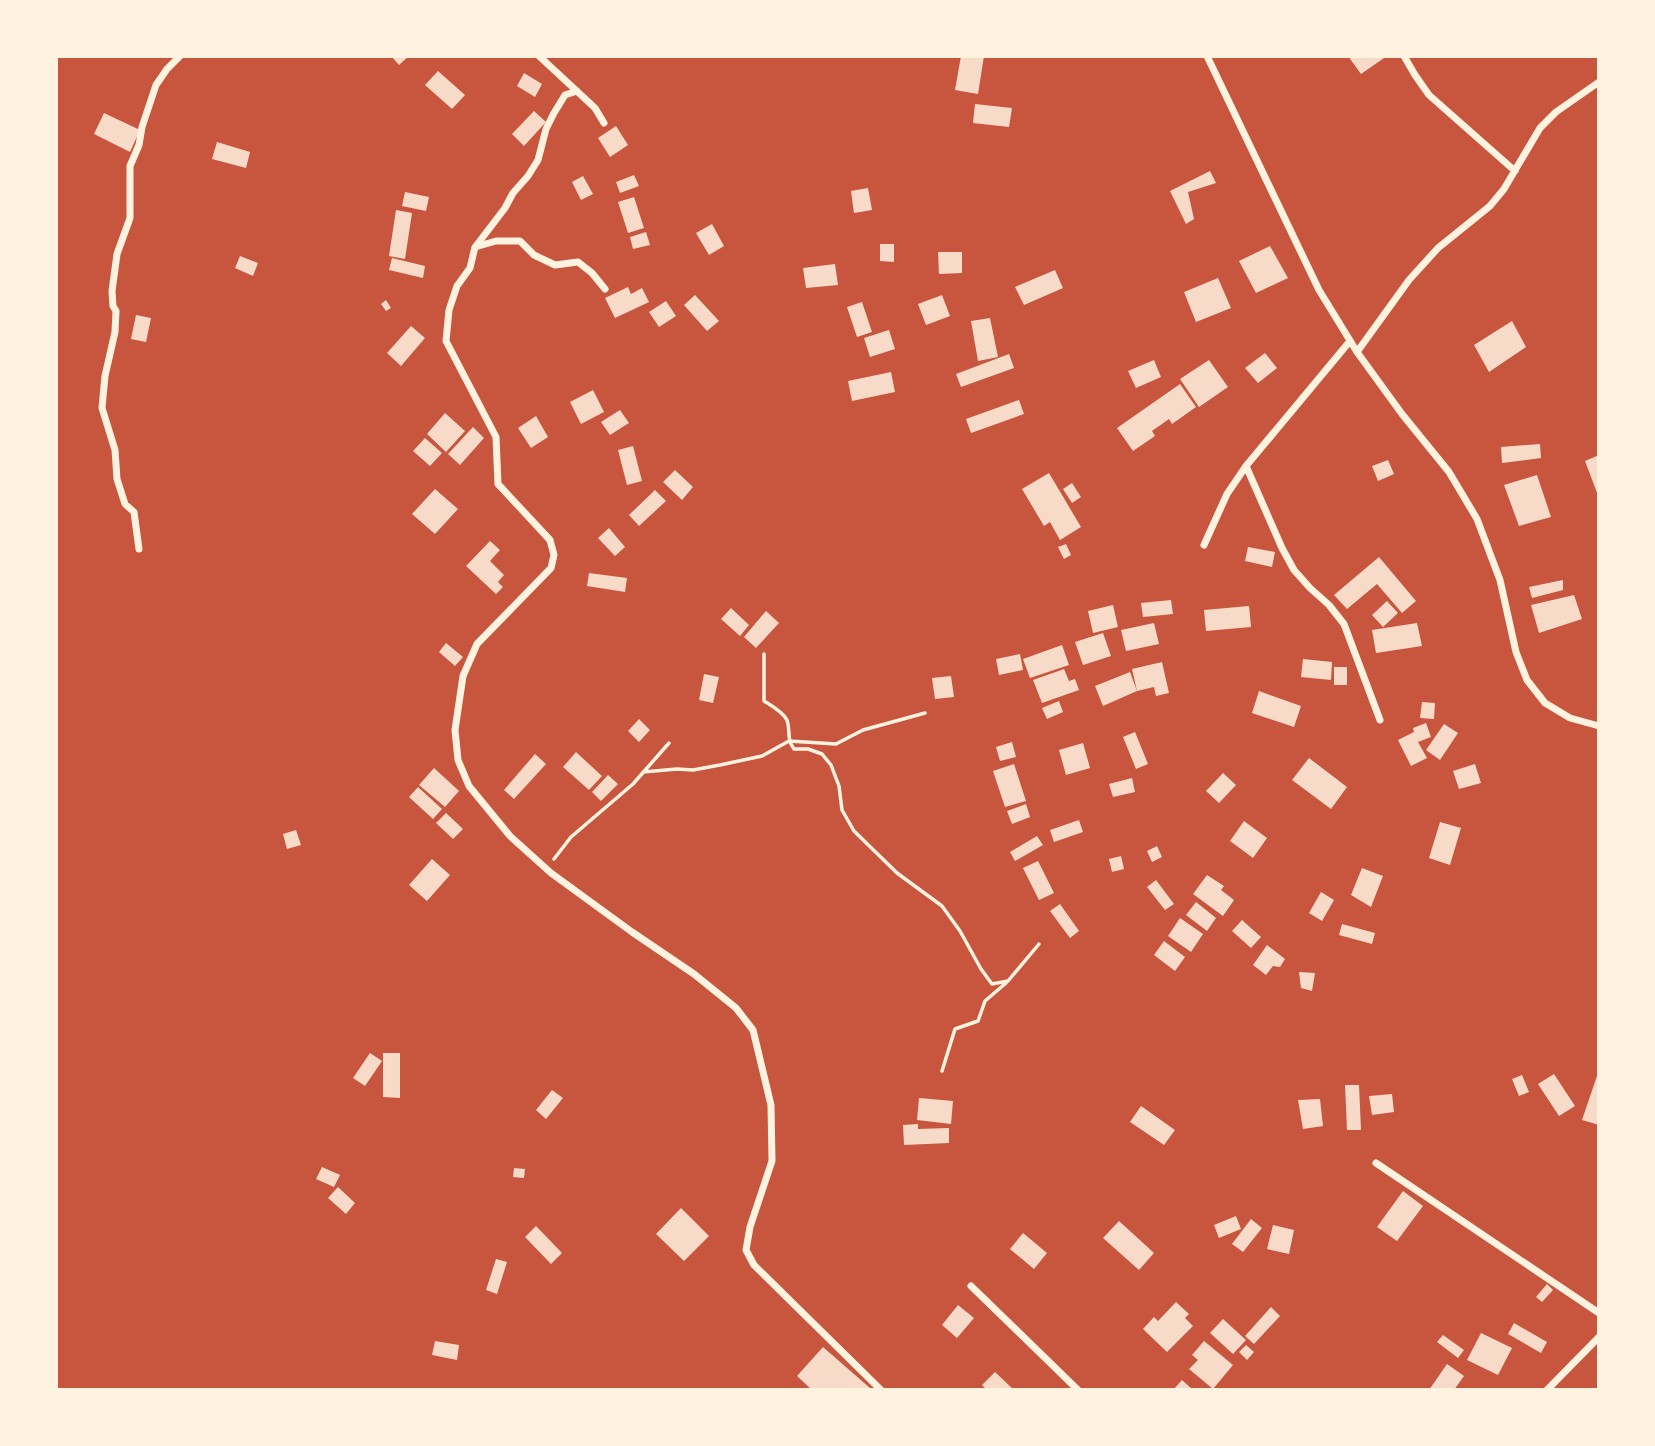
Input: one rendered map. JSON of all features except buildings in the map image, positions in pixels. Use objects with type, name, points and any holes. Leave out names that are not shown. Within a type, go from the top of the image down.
[{"type":"street","points":[[139,549],[134,512],[125,504],[117,479],[115,450],[102,408],[105,376],[115,332],[116,311],[112,291],[117,254],[130,218],[130,166],[139,145],[156,85],[180,56]]},
{"type":"street","points":[[539,56],[595,108],[604,123]]},
{"type":"street","points":[[1207,56],[1319,290],[1357,352],[1449,472],[1477,519],[1500,580],[1516,652],[1527,680],[1545,703],[1570,718],[1599,726]]},
{"type":"street","points":[[1404,56],[1429,95],[1515,171]]},
{"type":"street","points":[[1357,352],[1409,280],[1438,248],[1490,206],[1504,189],[1539,128],[1556,112],[1599,82]]},
{"type":"street","points":[[578,91],[565,95],[546,130],[538,160],[475,247],[470,268],[457,286],[449,310],[446,341],[496,437],[498,484],[550,540],[554,555],[551,568],[477,644],[463,676],[454,730],[458,760],[469,786],[510,836],[546,869],[694,974],[736,1008],[753,1030],[771,1105],[772,1161],[750,1227],[746,1250],[754,1265],[881,1390]]},
{"type":"street","points":[[475,247],[496,241],[520,241],[534,254],[555,265],[578,262],[606,289]]},
{"type":"street","points":[[1204,545],[1227,494],[1246,466],[1350,341]]},
{"type":"street","points":[[1246,466],[1294,570],[1344,624],[1380,720]]},
{"type":"street","points":[[1376,1163],[1599,1313]]},
{"type":"street","points":[[971,1286],[1078,1390]]},
{"type":"street","points":[[1547,1390],[1599,1337]]},
{"type":"path","points":[[764,654],[764,701],[786,719],[789,741],[794,749],[808,749],[822,754],[831,765],[839,786],[842,810],[854,831],[897,873],[942,906],[960,930],[992,984],[1007,981]]},
{"type":"path","points":[[643,772],[693,770],[762,756],[789,741],[836,744],[863,730],[925,713]]},
{"type":"path","points":[[546,869],[571,837],[633,784],[668,743]]},
{"type":"path","points":[[942,1071],[955,1029],[978,1021],[985,1001],[1007,981],[1039,944]]}]
